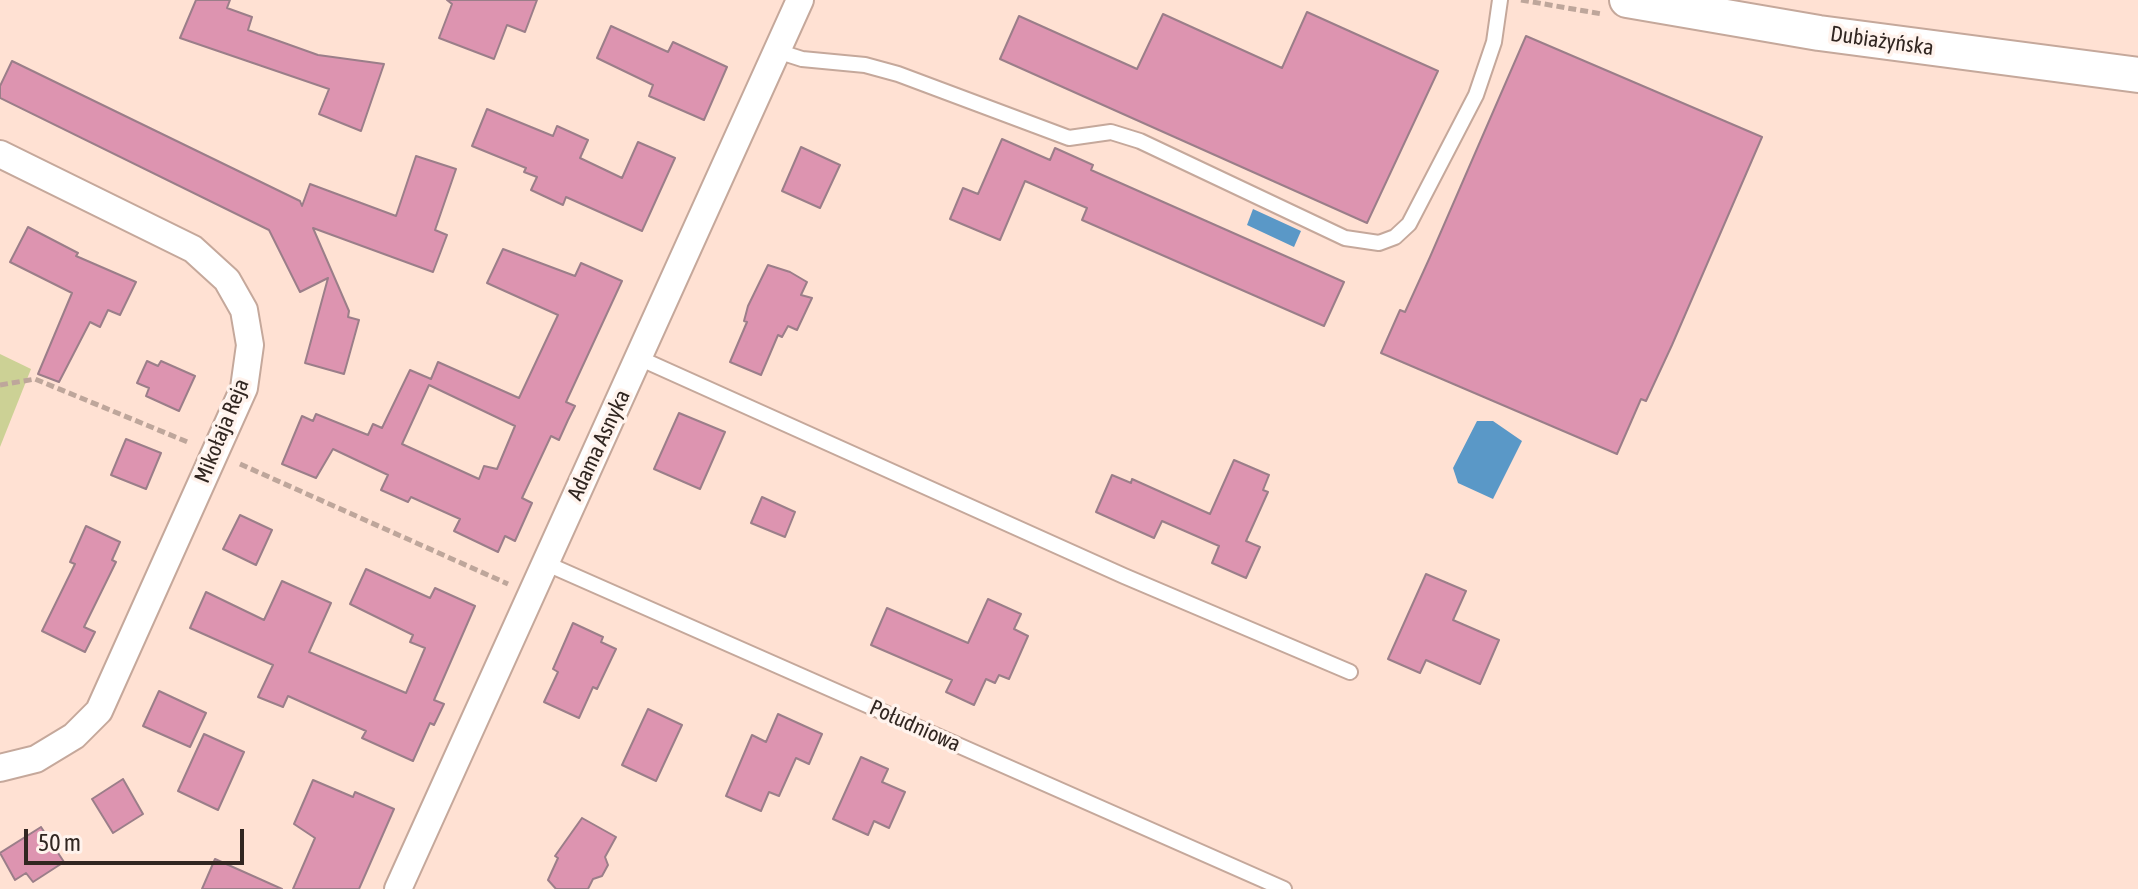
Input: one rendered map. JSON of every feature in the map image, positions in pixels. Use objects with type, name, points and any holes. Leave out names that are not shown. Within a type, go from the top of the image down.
[{"type":"street","name":"Adama Asnyka","points":[[398,889],[800,0]]},
{"type":"street","name":"Dubiażyńska","points":[[1627,0],[1819,33],[2138,75]]},
{"type":"street","name":"Mikołaja Reja","points":[[0,154],[193,249],[227,280],[244,310],[250,345],[244,388],[99,711],[74,736],[36,759],[0,768]]},
{"type":"lane","points":[[777,51],[802,59],[865,65],[898,74],[1069,138],[1111,132],[1140,141],[1345,238],[1379,243],[1395,237],[1409,224],[1476,95],[1494,42],[1500,0]]},
{"type":"lane","points":[[639,358],[1124,576],[1350,672]]},
{"type":"lane","name":"Południowa","points":[[545,563],[1284,889]]},
{"type":"path","points":[[0,385],[35,379],[214,453],[517,588]]},
{"type":"green space","points":[[0,354],[31,369],[0,447]]},
{"type":"water","points":[[1253,209],[1301,231],[1294,247],[1247,225]]},
{"type":"water","points":[[1477,421],[1493,421],[1522,441],[1493,499],[1458,483],[1453,468]]},
{"type":"building","points":[[196,0],[230,0],[227,8],[252,17],[248,30],[318,55],[384,64],[361,131],[319,114],[329,89],[180,38]]},
{"type":"building","points":[[447,0],[537,0],[525,32],[507,25],[494,59],[439,38],[452,4]]},
{"type":"building","points":[[1307,12],[1438,71],[1367,223],[1000,59],[1019,16],[1137,69],[1163,14],[1282,68]]},
{"type":"building","points":[[611,26],[668,52],[673,42],[727,67],[704,120],[649,96],[653,85],[597,58]]},
{"type":"building","points":[[1526,36],[1762,137],[1672,345],[1646,401],[1641,399],[1617,454],[1381,353],[1400,310],[1405,312]]},
{"type":"building","points":[[12,61],[300,201],[302,206],[310,184],[396,216],[416,156],[456,169],[435,230],[447,235],[433,272],[313,228],[349,311],[348,317],[359,320],[344,374],[305,363],[328,278],[300,292],[269,230],[0,98],[0,86]]},
{"type":"building","points":[[487,109],[553,136],[557,126],[588,140],[580,158],[622,178],[638,142],[675,158],[642,231],[566,197],[563,205],[531,190],[537,177],[524,172],[526,168],[472,146]]},
{"type":"building","points":[[1002,139],[1050,160],[1055,148],[1093,165],[1091,170],[1344,282],[1324,326],[1082,220],[1087,208],[1025,181],[1000,240],[950,219],[963,188],[978,194]]},
{"type":"building","points":[[801,147],[840,165],[820,208],[782,191]]},
{"type":"building","points":[[28,227],[78,253],[76,256],[136,282],[120,315],[108,310],[100,327],[90,322],[59,382],[38,374],[72,293],[10,262]]},
{"type":"building","points":[[503,249],[575,276],[581,263],[622,281],[566,402],[575,406],[559,440],[551,436],[522,498],[532,503],[515,541],[505,536],[498,552],[454,531],[460,519],[411,497],[408,502],[381,490],[388,475],[333,449],[316,478],[282,464],[302,416],[313,421],[316,414],[368,435],[373,424],[382,428],[410,370],[431,379],[438,362],[519,398],[558,315],[487,283]],"holes":[[[429,385],[515,426],[497,469],[484,466],[479,479],[402,444]]]},
{"type":"building","points":[[768,265],[807,282],[801,295],[812,298],[797,330],[788,326],[782,337],[778,335],[761,375],[730,362],[747,322],[744,321],[748,306]]},
{"type":"building","points":[[147,361],[158,366],[161,361],[195,376],[179,411],[146,396],[149,388],[137,383]]},
{"type":"building","points":[[679,413],[725,432],[700,489],[654,469]]},
{"type":"building","points":[[126,439],[161,453],[146,489],[111,475]]},
{"type":"building","points":[[1234,460],[1269,475],[1263,490],[1268,492],[1246,541],[1260,547],[1246,578],[1212,563],[1219,546],[1162,521],[1154,538],[1096,512],[1112,475],[1131,483],[1132,479],[1210,514]]},
{"type":"building","points":[[762,497],[795,512],[785,537],[751,523]]},
{"type":"building","points":[[240,515],[272,530],[256,565],[223,549]]},
{"type":"building","points":[[86,526],[120,542],[112,560],[116,562],[84,627],[95,632],[85,652],[42,631],[75,564],[70,562]]},
{"type":"building","points":[[366,569],[430,598],[435,588],[475,606],[434,700],[444,704],[434,725],[430,723],[413,761],[362,738],[366,731],[288,696],[283,707],[258,697],[273,665],[190,628],[206,592],[264,620],[282,581],[331,603],[309,652],[406,693],[425,648],[410,642],[413,635],[350,604]]},
{"type":"building","points":[[1426,574],[1466,591],[1453,620],[1499,640],[1480,684],[1426,660],[1420,673],[1388,659]]},
{"type":"building","points":[[988,599],[1021,614],[1014,629],[1028,636],[1009,679],[999,675],[995,683],[986,679],[974,705],[946,692],[952,680],[871,645],[887,608],[968,643]]},
{"type":"building","points":[[573,623],[603,637],[601,642],[616,649],[579,718],[544,702],[558,672],[553,669]]},
{"type":"building","points":[[159,691],[206,713],[190,747],[143,726]]},
{"type":"building","points":[[648,709],[682,725],[656,781],[622,765]]},
{"type":"building","points":[[778,714],[822,734],[809,764],[796,758],[779,796],[769,792],[761,811],[726,796],[752,735],[766,742]]},
{"type":"building","points":[[204,734],[244,752],[218,810],[178,791]]},
{"type":"building","points":[[861,757],[888,769],[882,782],[905,792],[889,828],[874,821],[868,835],[833,819]]},
{"type":"building","points":[[123,779],[143,814],[113,833],[92,799]]},
{"type":"building","points":[[313,780],[353,797],[355,792],[394,809],[359,889],[293,889],[315,838],[294,824]]},
{"type":"building","points":[[582,818],[616,837],[605,857],[608,865],[602,876],[593,879],[588,889],[556,889],[548,880],[558,858],[555,856]]},
{"type":"building","points":[[41,827],[64,862],[33,882],[26,873],[15,880],[0,853]]},
{"type":"building","points":[[215,859],[282,889],[202,889]]}]
